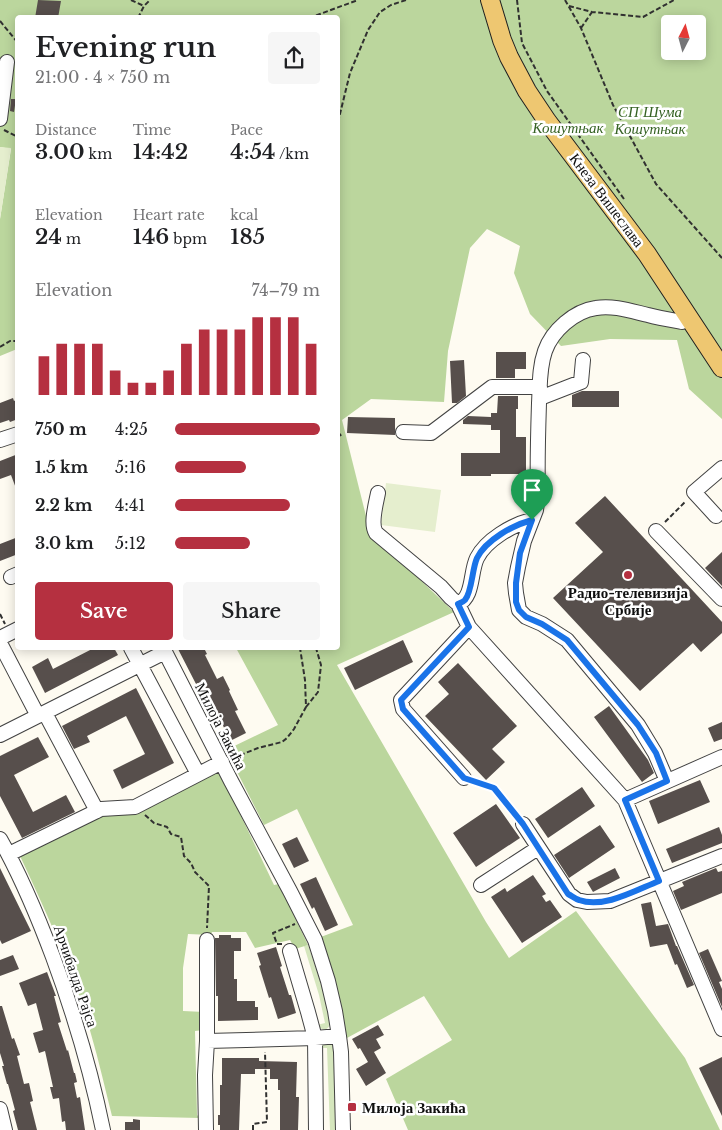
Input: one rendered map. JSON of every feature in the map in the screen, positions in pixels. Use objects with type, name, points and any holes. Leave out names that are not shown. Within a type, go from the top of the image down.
[{"type":"main road","name":"Кнеза Вишеслава","points":[[490,0],[502,40],[527,91],[547,121],[647,254],[722,368]]},
{"type":"street","points":[[0,119],[8,62]]},
{"type":"street","points":[[667,781],[656,753],[638,725],[567,640],[542,624],[526,617],[519,610],[516,602],[516,583],[520,553],[536,510],[538,495],[540,377],[543,357],[551,340],[566,323],[585,311],[595,308],[617,308],[682,322],[689,318]]},
{"type":"street","points":[[403,432],[431,434],[492,386],[540,392],[581,382],[583,360]]},
{"type":"street","points":[[0,440],[15,435]]},
{"type":"street","points":[[716,516],[694,492],[720,473]]},
{"type":"street","points":[[378,492],[373,523],[376,533],[441,587],[458,604],[469,627],[625,800],[721,1025]]},
{"type":"street","points":[[458,604],[465,600],[468,595],[475,564],[481,553],[495,538],[507,530],[532,520]]},
{"type":"street","points":[[656,531],[722,599]]},
{"type":"street","points":[[464,778],[403,709],[401,700],[469,627]]},
{"type":"street","points":[[15,630],[2,637],[0,642],[97,811]]},
{"type":"street","points":[[132,650],[198,774]]},
{"type":"street","points":[[0,735],[164,650]]},
{"type":"street","name":"Милоја Закића","points":[[164,650],[315,940],[328,981],[339,1036],[343,1130]]},
{"type":"street","points":[[625,800],[722,757]]},
{"type":"street","points":[[9,854],[97,811],[106,808],[136,807],[222,762]]},
{"type":"street","points":[[523,824],[568,894],[577,900],[586,902],[610,901],[722,856]]},
{"type":"street","name":"Арчибалда Рајса","points":[[0,838],[44,932],[65,991],[90,1073],[103,1130]]},
{"type":"street","points":[[481,885],[538,848]]},
{"type":"street","points":[[206,1130],[207,940]]},
{"type":"street","points":[[288,950],[315,1038],[316,1130]]},
{"type":"street","points":[[207,1040],[264,1040],[339,1036]]},
{"type":"street","points":[[0,1109],[5,1130]]},
{"type":"path","points":[[130,0],[144,6]]},
{"type":"path","points":[[140,15],[150,0]]},
{"type":"path","points":[[317,15],[358,0]]},
{"type":"path","points":[[340,114],[350,73],[368,30],[380,12],[406,0]]},
{"type":"path","points":[[518,0],[522,43],[538,75],[547,91],[626,202]]},
{"type":"path","points":[[565,0],[581,28],[613,105],[656,184],[722,258]]},
{"type":"path","points":[[568,6],[592,12],[643,17],[674,0]]},
{"type":"path","points":[[581,28],[592,12]]},
{"type":"path","points":[[0,20],[15,39]]},
{"type":"path","points":[[0,128],[15,136]]},
{"type":"path","points":[[0,347],[10,341],[15,341]]},
{"type":"path","points":[[656,531],[694,492]]},
{"type":"path","points":[[300,650],[305,680],[306,707]]},
{"type":"path","points":[[222,762],[258,748],[282,742],[287,738],[306,707],[318,692],[322,665],[317,650]]},
{"type":"path","points":[[464,778],[494,788],[523,824]]},
{"type":"path","points":[[136,807],[154,822],[167,827],[171,834],[181,837],[184,856],[195,872],[209,886],[207,940]]},
{"type":"path","points":[[288,950],[284,943],[277,944],[273,933],[299,922]]},
{"type":"path","points":[[253,1130],[253,1124],[267,1122],[264,1040]]},
{"type":"green space","name":"Кошутњак","points":[[0,0],[722,0],[722,419],[689,389],[677,340],[610,339],[561,346],[530,314],[514,273],[520,246],[487,229],[470,248],[448,351],[444,402],[371,399],[342,420],[370,532],[454,612],[337,665],[486,922],[509,958],[576,911],[685,1058],[720,1130],[408,1130],[386,1079],[452,1040],[424,996],[347,1038],[331,975],[318,938],[353,925],[297,809],[264,825],[226,750],[278,725],[237,650],[340,650],[340,15],[15,15],[15,350],[0,356],[0,219],[11,149],[0,147]]},
{"type":"green space","points":[[0,147],[11,148],[0,219]]},
{"type":"green space","points":[[386,483],[441,490],[435,532],[381,525]]},
{"type":"green space","points":[[215,773],[222,776],[274,885],[279,884],[308,945],[295,949],[290,940],[255,948],[246,932],[212,932],[211,935],[188,934],[183,968],[183,1011],[204,1012],[204,1030],[195,1031],[197,1115],[200,1118],[112,1116],[94,1044],[77,988],[50,921],[20,856],[111,812],[143,811]]},
{"type":"green space","points":[[308,945],[331,1020],[330,1026],[326,1029],[322,1029],[317,1025],[325,1023],[319,995],[304,946]]},
{"type":"green space","points":[[320,1043],[331,1043],[333,1046],[337,1130],[330,1130],[327,1048],[320,1048]]},
{"type":"building","points":[[38,0],[61,1],[59,15],[36,15]]},
{"type":"building","points":[[11,99],[15,99],[14,112],[10,111]]},
{"type":"building","points":[[496,352],[526,352],[526,369],[515,369],[515,378],[496,378]]},
{"type":"building","points":[[464,360],[466,396],[457,403],[452,403],[450,361]]},
{"type":"building","points":[[582,391],[619,391],[619,407],[572,407],[572,395]]},
{"type":"building","points":[[498,396],[518,396],[516,437],[526,437],[526,474],[461,476],[461,453],[500,453],[500,430],[491,430],[491,425],[463,424],[463,420],[468,416],[491,417],[491,413],[497,413]]},
{"type":"building","points":[[13,398],[15,400],[15,420],[0,423],[0,403]]},
{"type":"building","points":[[348,417],[395,418],[395,435],[347,433]]},
{"type":"building","points":[[15,455],[15,486],[11,475],[0,479],[0,461]]},
{"type":"building","name":"Радио-телевизија Србије","points":[[605,496],[722,622],[722,633],[701,652],[693,643],[640,691],[553,598],[603,552],[575,523]]},
{"type":"building","points":[[15,538],[15,555],[0,561],[0,544]]},
{"type":"building","points":[[722,552],[722,586],[705,568]]},
{"type":"building","points":[[403,640],[413,662],[355,690],[344,668]]},
{"type":"building","points":[[90,650],[115,650],[118,655],[45,693],[32,667],[48,658],[53,669]]},
{"type":"building","points":[[179,650],[205,650],[207,654],[205,655],[217,679],[223,676],[230,690],[238,710],[235,711],[246,733],[230,741],[220,719],[215,721],[198,683],[196,684]]},
{"type":"building","points":[[458,663],[517,726],[492,749],[505,762],[486,780],[425,716],[449,694],[438,682]]},
{"type":"building","points":[[136,688],[174,763],[122,789],[113,770],[145,754],[126,716],[87,736],[90,742],[74,749],[62,726]]},
{"type":"building","points":[[609,706],[648,760],[654,773],[642,782],[594,717]]},
{"type":"building","points":[[722,722],[722,739],[714,742],[708,728]]},
{"type":"building","points":[[38,737],[49,757],[14,775],[33,812],[66,795],[75,812],[22,838],[0,796],[0,756]]},
{"type":"building","points":[[700,780],[710,802],[658,824],[649,801]]},
{"type":"building","points":[[582,787],[595,806],[548,838],[535,819]]},
{"type":"building","points":[[496,804],[520,838],[476,867],[453,833]]},
{"type":"building","points":[[600,825],[615,847],[569,878],[554,855]]},
{"type":"building","points":[[719,827],[722,843],[672,863],[666,849]]},
{"type":"building","points":[[297,837],[309,861],[294,868],[282,844]]},
{"type":"building","points":[[0,868],[31,931],[2,944],[0,940]]},
{"type":"building","points":[[615,868],[620,878],[593,892],[587,882]]},
{"type":"building","points":[[716,868],[718,872],[722,871],[722,893],[681,910],[673,891],[684,886],[682,882]]},
{"type":"building","points":[[533,875],[546,894],[542,896],[546,902],[550,900],[562,917],[522,943],[491,897],[505,888],[507,892]]},
{"type":"building","points":[[316,877],[338,925],[325,931],[314,907],[312,909],[300,884]]},
{"type":"building","points":[[651,902],[656,926],[668,924],[694,985],[687,988],[667,944],[650,947],[641,904]]},
{"type":"building","points":[[219,935],[231,935],[231,938],[241,938],[241,951],[234,951],[234,979],[237,979],[237,1001],[255,1001],[255,1007],[258,1007],[258,1020],[218,1021],[215,938],[219,938]]},
{"type":"building","points":[[276,947],[282,966],[280,967],[296,1013],[278,1019],[271,997],[269,998],[257,953]]},
{"type":"building","points":[[708,949],[722,981],[719,982],[722,989],[722,1007],[699,953]]},
{"type":"building","points":[[13,955],[19,969],[0,976],[0,960]]},
{"type":"building","points":[[47,972],[56,996],[54,996],[61,1022],[58,1023],[75,1073],[77,1082],[74,1083],[77,1098],[80,1097],[85,1130],[66,1130],[65,1121],[62,1122],[59,1098],[53,1099],[50,1087],[53,1087],[45,1051],[39,1053],[33,1033],[43,1030],[36,1003],[28,1006],[19,983]]},
{"type":"building","points":[[0,1006],[2,1006],[12,1039],[14,1038],[20,1055],[17,1056],[24,1084],[29,1083],[33,1101],[30,1102],[37,1130],[18,1130],[13,1111],[15,1110],[0,1053]]},
{"type":"building","points":[[378,1025],[384,1035],[376,1039],[381,1048],[374,1052],[386,1073],[366,1086],[356,1069],[368,1062],[352,1039]]},
{"type":"building","points":[[722,1057],[722,1116],[699,1068]]},
{"type":"building","points":[[222,1058],[259,1058],[259,1061],[297,1062],[296,1097],[299,1097],[298,1130],[280,1130],[280,1090],[278,1090],[278,1079],[270,1079],[270,1069],[255,1069],[255,1074],[241,1074],[239,1130],[220,1130],[218,1115],[220,1115]]},
{"type":"building","points":[[133,1119],[140,1120],[140,1130],[125,1130],[125,1122],[133,1122]]},
{"type":"place","name":"Радио-телевизија Србије","points":[[628,575]]},
{"type":"place","name":"Милоја Закића","points":[[352,1107]]},
{"type":"route","points":[[532,520],[520,553],[516,583],[516,602],[520,612],[567,640],[638,725],[656,753],[667,781],[625,800],[659,881],[610,901],[586,902],[577,900],[568,894],[523,824],[494,788],[464,778],[403,709],[401,700],[469,627],[458,604],[465,600],[468,595],[477,558],[495,538],[515,526],[532,520]]},
{"type":"park label","name":"СП Шума Кошутњак","points":[[650,120]]}]
